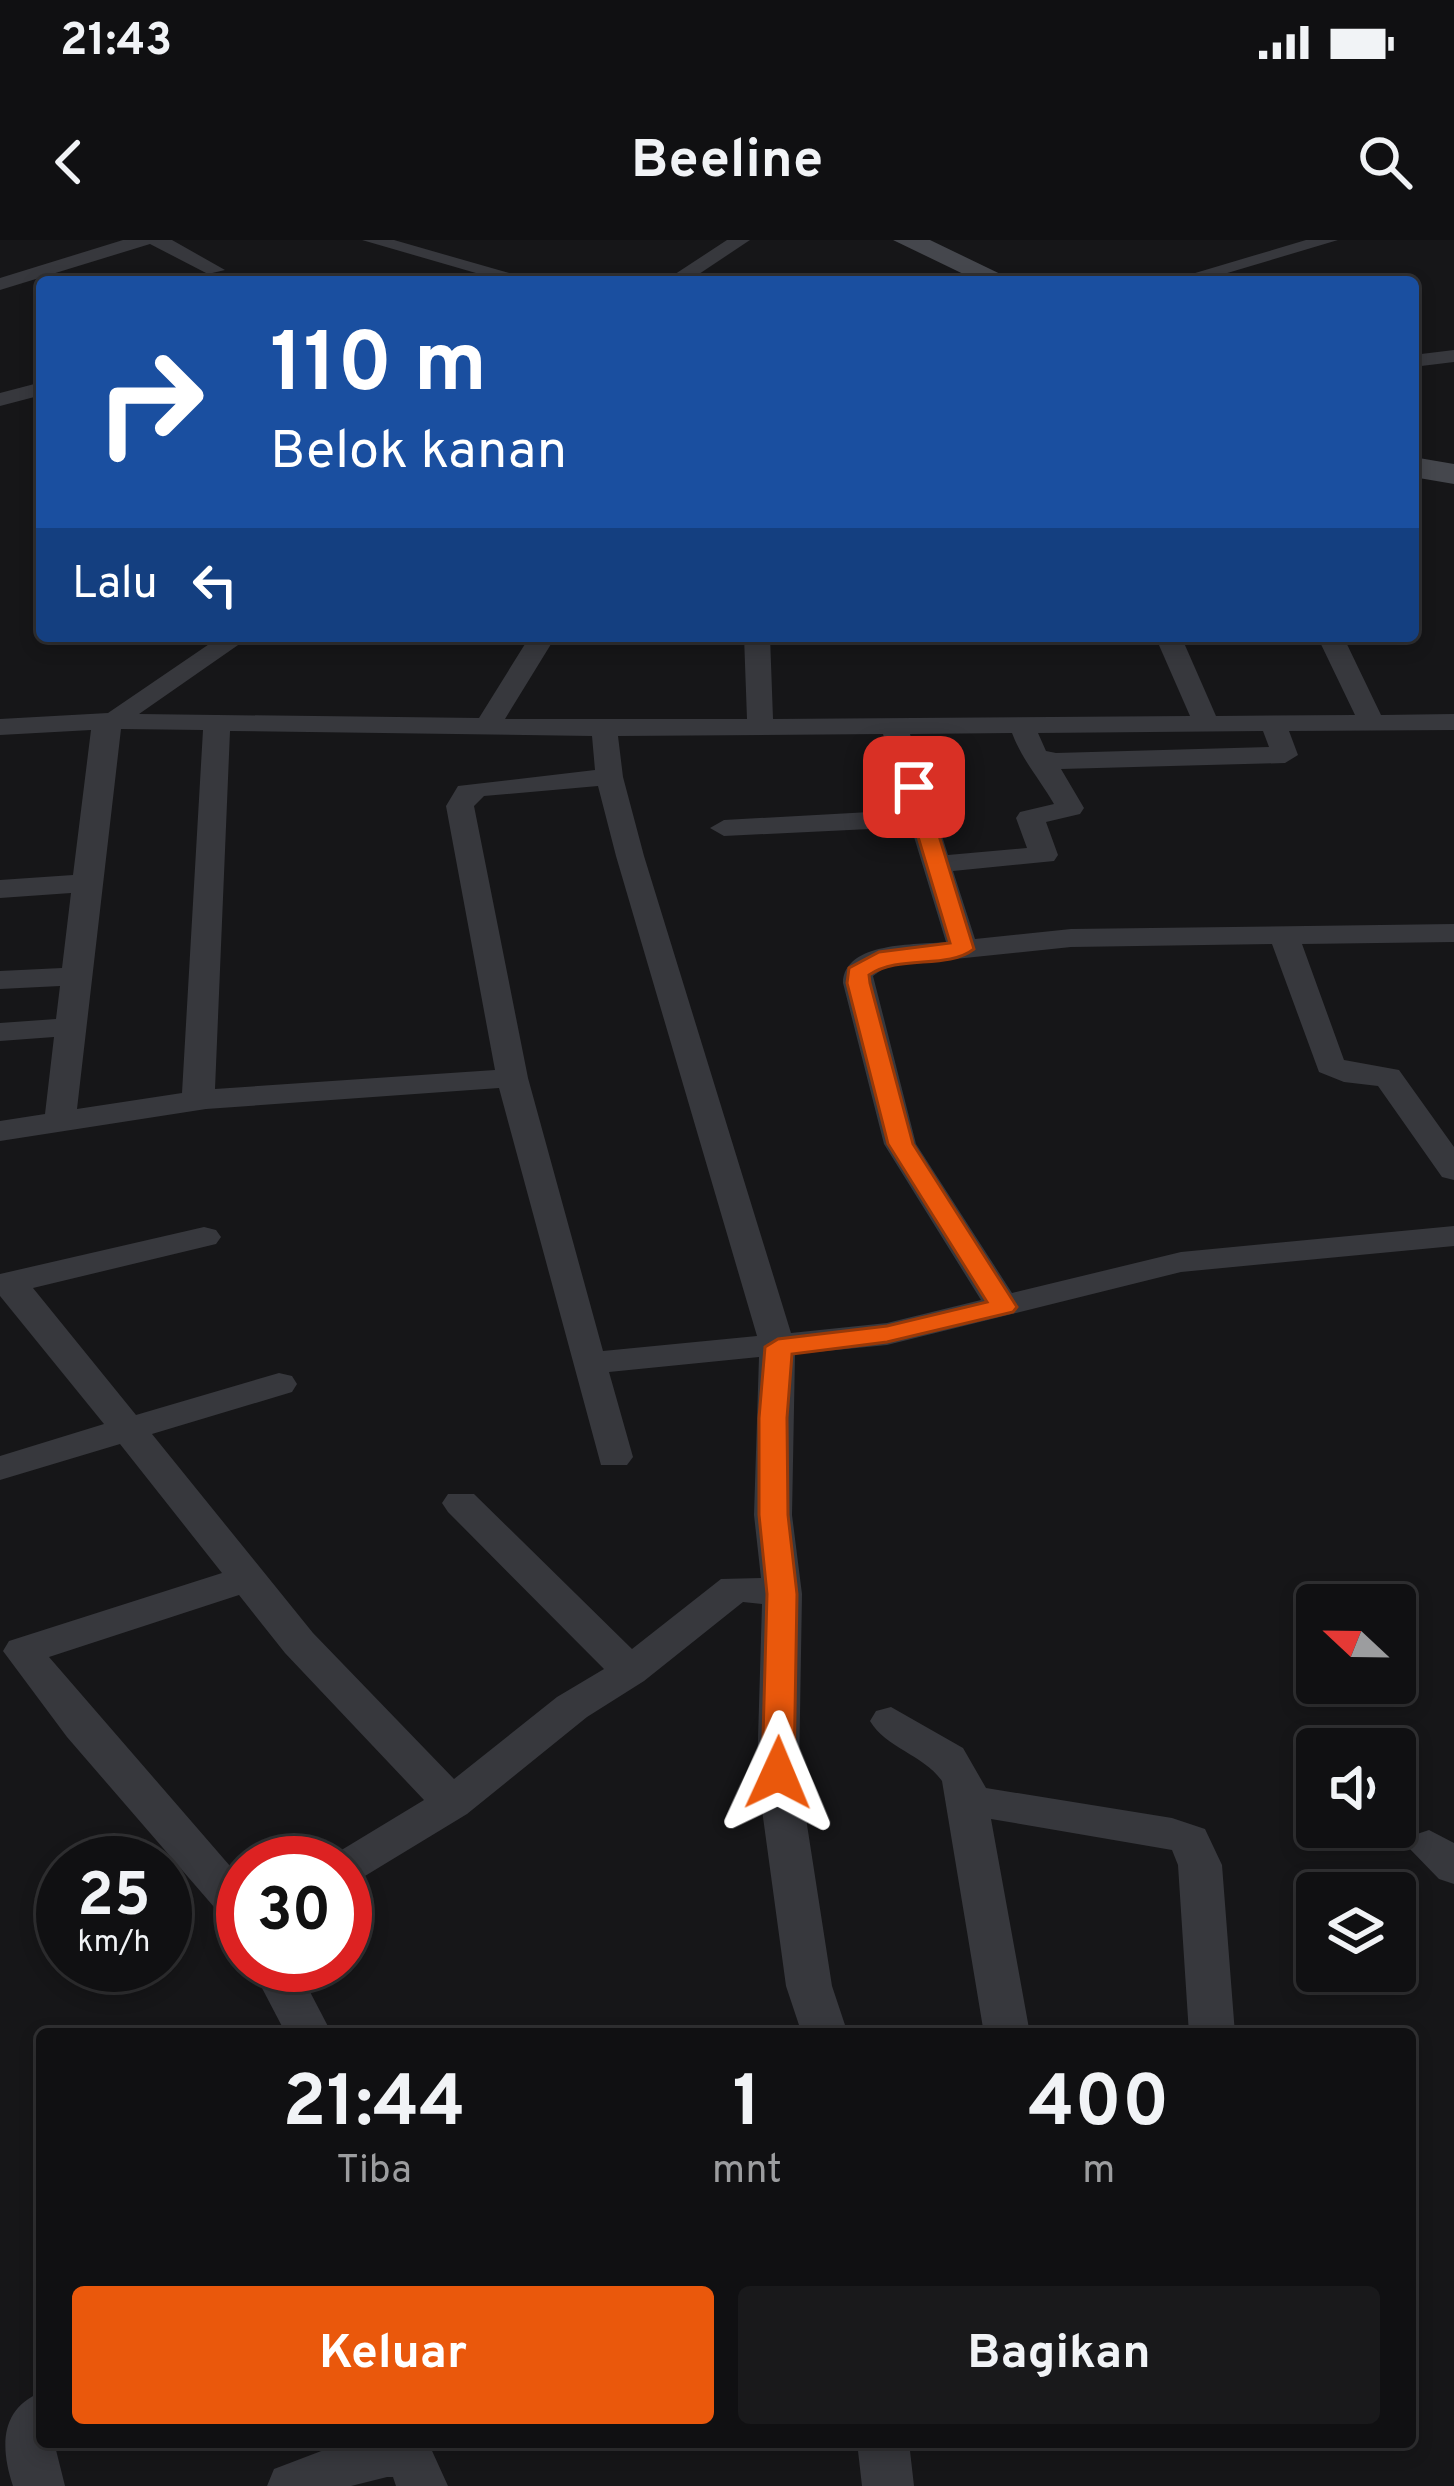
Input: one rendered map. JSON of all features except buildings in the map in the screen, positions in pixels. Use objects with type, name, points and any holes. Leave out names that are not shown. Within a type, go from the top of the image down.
[{"type":"street","points":[[0,284],[143,240]]},
{"type":"street","points":[[157,240],[215,270]]},
{"type":"street","points":[[372,240],[507,276]]},
{"type":"street","points":[[680,276],[708,250],[740,240]]},
{"type":"street","points":[[907,240],[989,276]]},
{"type":"street","points":[[1197,276],[1328,240]]},
{"type":"street","points":[[26,274],[36,290]]},
{"type":"street","points":[[1419,359],[1454,356]]},
{"type":"street","points":[[0,400],[36,390]]},
{"type":"street","points":[[1419,468],[1454,474]]},
{"type":"street","points":[[60,1120],[108,723],[229,642]]},
{"type":"street","points":[[488,726],[539,642]]},
{"type":"street","points":[[757,642],[760,724]]},
{"type":"street","points":[[1171,642],[1207,725]]},
{"type":"street","points":[[1333,642],[1372,723]]},
{"type":"street","points":[[0,727],[108,723],[604,728],[1454,722]]},
{"type":"street","points":[[1022,725],[1033,755],[1042,760],[1285,755],[1273,724]]},
{"type":"street","points":[[198,1100],[217,725]]},
{"type":"street","points":[[894,725],[963,949]]},
{"type":"street","points":[[604,728],[610,778],[778,1347],[773,1496],[782,1594],[778,1773],[808,1986],[823,2028]]},
{"type":"street","points":[[937,865],[1044,854],[1030,818],[1070,808],[1042,760]]},
{"type":"street","points":[[610,778],[483,788],[461,798],[512,1078],[614,1457]]},
{"type":"street","points":[[724,828],[923,818]]},
{"type":"street","points":[[0,889],[86,883]]},
{"type":"street","points":[[1004,1307],[900,1144],[857,973],[879,958],[1071,938],[1454,933]]},
{"type":"street","points":[[1284,935],[1330,1065],[1345,1073],[1388,1077],[1454,1170]]},
{"type":"street","points":[[0,980],[76,976]]},
{"type":"street","points":[[0,1032],[70,1027]]},
{"type":"street","points":[[0,1131],[198,1100],[512,1078]]},
{"type":"street","points":[[589,1363],[887,1334],[1181,1262],[1454,1236]]},
{"type":"street","points":[[204,1237],[5,1284],[131,1431],[299,1643],[452,1803]]},
{"type":"street","points":[[0,1468],[279,1384]]},
{"type":"street","points":[[461,1503],[630,1671]]},
{"type":"street","points":[[216,1879],[11,1654],[246,1580]]},
{"type":"street","points":[[372,1852],[452,1803],[572,1707],[630,1671],[735,1588],[782,1594]]},
{"type":"street","points":[[891,1721],[948,1758],[963,1778],[1006,2028]]},
{"type":"street","points":[[967,1800],[1172,1833],[1190,1840],[1200,1864],[1212,2028]]},
{"type":"street","points":[[287,1992],[306,2028]]},
{"type":"street","points":[[36,2419],[26,2436],[39,2486]]},
{"type":"street","points":[[884,2448],[888,2486]]},
{"type":"street","points":[[292,2486],[382,2453],[400,2453],[411,2459],[422,2486]]},
{"type":"route","points":[[778,1773],[782,1594],[773,1515],[778,1347],[887,1334],[1004,1307],[900,1144],[858,983],[857,973],[879,958],[963,949],[914,787]]}]
